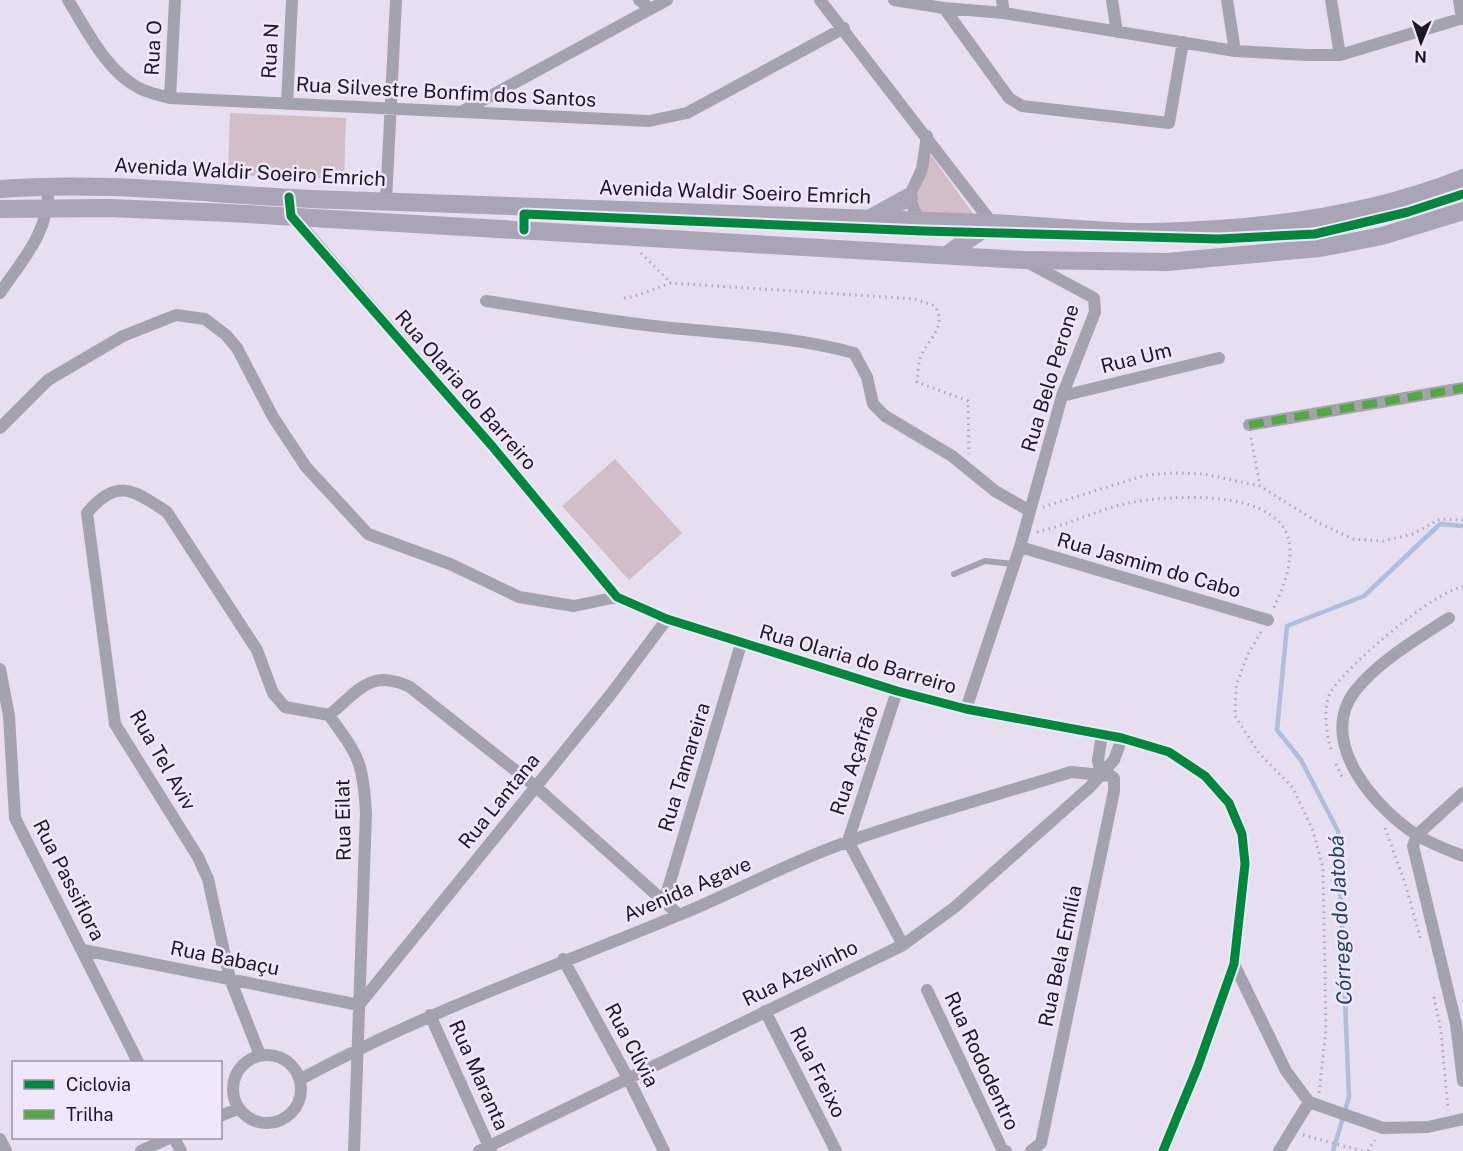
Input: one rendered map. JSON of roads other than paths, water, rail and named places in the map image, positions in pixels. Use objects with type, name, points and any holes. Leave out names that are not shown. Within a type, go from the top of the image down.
[{"type":"main road","name":"Avenida Waldir Soeiro Emrich","points":[[8,189],[109,187],[289,197],[992,223],[1150,232],[1257,225],[1386,202],[1463,178]]},
{"type":"main road","points":[[867,220],[909,197]]},
{"type":"main road","points":[[0,209],[109,208],[291,216],[1023,260],[1167,262],[1310,249],[1382,236],[1463,211]]},
{"type":"main road","points":[[919,222],[941,254]]},
{"type":"main road","points":[[941,254],[992,223]]},
{"type":"street","name":"Rua Silvestre Bonfim dos Santos","points":[[68,0],[104,56],[118,72],[139,88],[170,98],[649,121],[687,113],[844,28]]},
{"type":"street","name":"Rua O","points":[[170,98],[175,0]]},
{"type":"street","name":"Rua N","points":[[287,104],[292,0]]},
{"type":"street","points":[[386,201],[396,0]]},
{"type":"street","points":[[639,0],[651,9]]},
{"type":"street","points":[[461,112],[667,0]]},
{"type":"street","points":[[820,0],[844,28],[992,223]]},
{"type":"street","points":[[894,0],[944,8],[1004,13],[1235,51],[1340,55],[1463,19],[1459,0]]},
{"type":"street","points":[[1002,0],[1004,13]]},
{"type":"street","points":[[1112,0],[1117,32]]},
{"type":"street","points":[[1227,0],[1235,51]]},
{"type":"street","points":[[1331,0],[1340,55]]},
{"type":"street","points":[[944,8],[1009,98],[1022,106],[1169,123],[1183,42]]},
{"type":"street","points":[[919,222],[909,197],[922,169],[927,136]]},
{"type":"street","points":[[0,178],[8,189]]},
{"type":"street","points":[[0,293],[39,235],[49,208],[48,188]]},
{"type":"street","points":[[289,197],[291,216]]},
{"type":"street","name":"Rua Olaria do Barreiro","points":[[291,216],[492,446],[617,597],[667,619],[741,644],[897,691],[966,709],[1122,738],[1169,752],[1205,776],[1229,803],[1242,834],[1245,864],[1234,964],[1198,1066],[1163,1151]]},
{"type":"street","name":"Rua Belo Perone","points":[[966,709],[1020,548],[1062,396],[1095,312],[1094,298],[1023,260]]},
{"type":"street","points":[[486,301],[624,323],[759,334],[854,353],[867,376],[873,404],[885,416],[952,456],[971,473],[1030,512]]},
{"type":"street","points":[[0,428],[48,380],[123,336],[176,315],[205,319],[226,335],[237,348],[273,417],[306,468],[368,534],[450,564],[519,597],[574,606],[617,597]]},
{"type":"street","name":"Rua Um","points":[[1062,396],[1219,358]]},
{"type":"street","points":[[1249,425],[1463,388]]},
{"type":"street","name":"Rua Tel Aviv","points":[[261,1055],[230,979],[208,879],[115,724],[87,513],[102,495],[122,489],[144,498],[167,512],[257,651],[273,693],[285,707],[329,715]]},
{"type":"street","name":"Rua Jasmim do Cabo","points":[[1020,548],[1268,620]]},
{"type":"street","points":[[1449,618],[1407,646],[1355,691],[1348,704],[1344,721],[1349,761],[1367,791],[1417,836],[1463,856]]},
{"type":"street","name":"Rua Lantana","points":[[359,1005],[611,694],[667,619]]},
{"type":"street","name":"Rua Tamareira","points":[[664,902],[741,644]]},
{"type":"street","name":"Rua Passiflora","points":[[0,669],[9,716],[15,818],[138,1061]]},
{"type":"street","points":[[329,715],[374,680],[393,679],[410,687],[535,786],[679,915]]},
{"type":"street","name":"Rua Açafrão","points":[[848,841],[897,691]]},
{"type":"street","name":"Rua Eilat","points":[[329,715],[357,754],[364,775],[366,813],[354,1151]]},
{"type":"street","points":[[1101,775],[1098,760],[1102,735]]},
{"type":"street","name":"Rua Azevinho","points":[[486,1149],[903,945],[955,907],[1101,775],[1114,760],[1122,738]]},
{"type":"street","name":"Avenida Agave","points":[[301,1079],[358,1048],[430,1016],[563,959],[679,915],[848,841],[1071,772],[1101,775]]},
{"type":"street","name":"Rua Bela Emília","points":[[1031,1151],[1041,1143],[1114,791],[1114,778],[1101,775]]},
{"type":"street","points":[[1463,793],[1417,836],[1413,846],[1456,1024],[1463,1081]]},
{"type":"street","points":[[848,841],[903,945]]},
{"type":"street","name":"Rua Babaçu","points":[[83,950],[359,1005]]},
{"type":"street","name":"Rua Clívia","points":[[563,959],[628,1078],[663,1151]]},
{"type":"street","points":[[1234,964],[1286,1071],[1317,1104],[1379,1126],[1428,1127],[1463,1119]]},
{"type":"street","name":"Rua Rododentro","points":[[927,990],[1004,1150]]},
{"type":"street","name":"Rua Freixo","points":[[765,1011],[836,1151]]},
{"type":"street","name":"Rua Maranta","points":[[430,1016],[486,1149]]},
{"type":"street","points":[[261,1055],[281,1057],[296,1070],[301,1079],[300,1100],[295,1110],[277,1123],[256,1122],[238,1109],[233,1098],[235,1076],[250,1059],[261,1055]]},
{"type":"street","points":[[1279,1151],[1291,1131],[1317,1104]]},
{"type":"street","points":[[222,1115],[238,1109]]},
{"type":"street","points":[[0,1139],[6,1151]]},
{"type":"street","points":[[141,1151],[165,1139]]},
{"type":"lane","points":[[954,574],[985,561],[1014,564]]},
{"type":"waterway","name":"Córrego do Jatobá","points":[[1333,1151],[1349,1097],[1338,831],[1301,760],[1277,730],[1287,626],[1364,596],[1440,524],[1463,526]]}]
